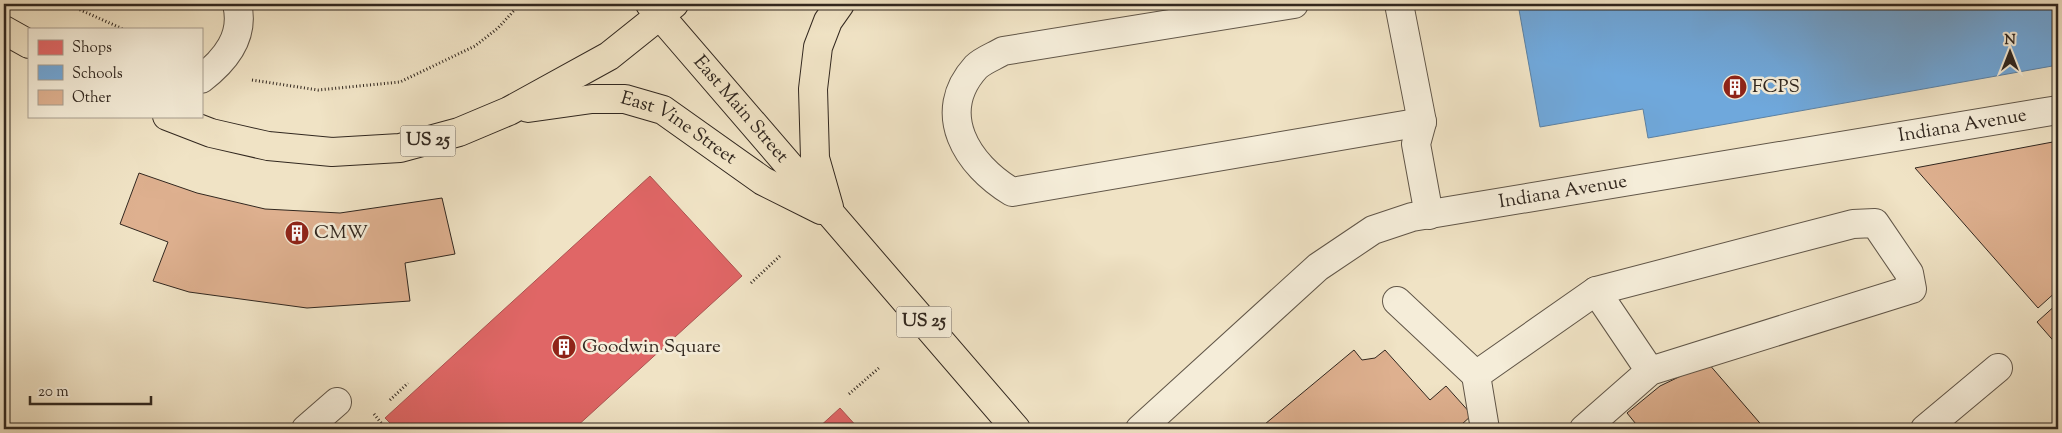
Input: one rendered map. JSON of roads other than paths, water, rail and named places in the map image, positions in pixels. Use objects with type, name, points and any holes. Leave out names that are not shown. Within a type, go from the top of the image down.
[{"type":"main road","name":"East Main Street","points":[[831,216],[816,158],[813,89],[818,48],[828,21],[840,4]]},
{"type":"main road","name":"East Main Street","points":[[661,7],[831,216],[1016,429]]},
{"type":"main road","name":"East Vine Street","points":[[171,118],[211,133],[268,146],[332,152],[400,148],[459,132],[509,111],[609,56],[661,7]]},
{"type":"main road","name":"East Vine Street","points":[[509,111],[592,98],[625,99],[663,110],[763,180],[831,216]]},
{"type":"street","points":[[202,78],[230,50],[239,29],[240,16],[237,4]]},
{"type":"street","points":[[1294,4],[1003,52],[978,66],[960,88],[956,117],[963,145],[993,180],[1012,192],[1422,122]]},
{"type":"street","points":[[1399,4],[1422,122],[1416,144],[1429,215]]},
{"type":"street","name":"Indiana Avenue","points":[[1140,429],[1318,267],[1373,230],[1412,218],[1429,215],[2058,110]]},
{"type":"street","points":[[1476,375],[1596,291],[1854,224],[1875,223],[1909,273],[1912,289],[1650,371],[1584,429]]},
{"type":"street","points":[[1596,291],[1650,371]]},
{"type":"street","points":[[1398,301],[1476,375],[1485,429]]},
{"type":"street","points":[[1925,429],[1998,368]]},
{"type":"street","points":[[306,429],[337,402]]},
{"type":"place","name":"FCPS","points":[[1735,87]]},
{"type":"place","name":"CMW","points":[[297,233]]},
{"type":"place","name":"Goodwin Square","points":[[564,347]]}]
